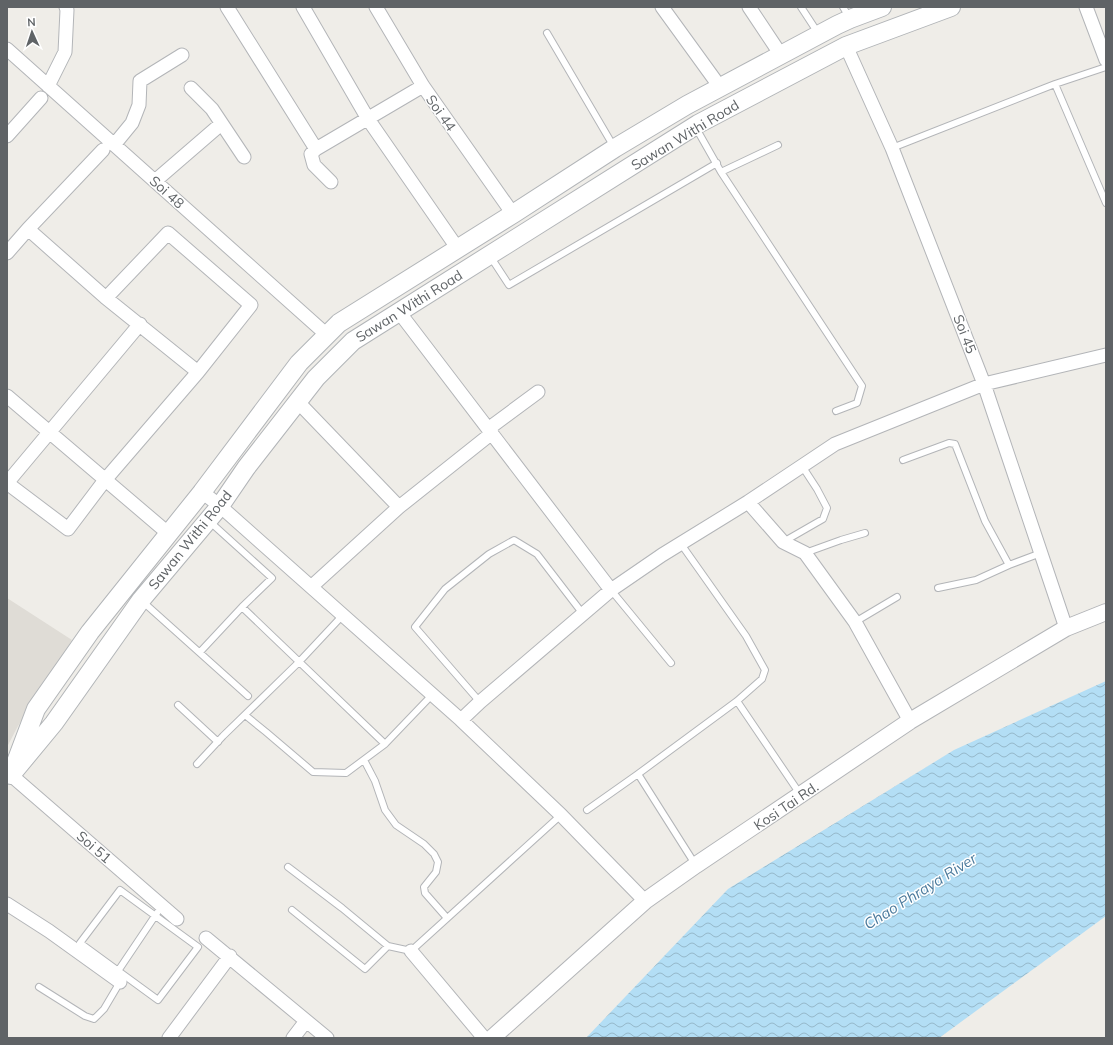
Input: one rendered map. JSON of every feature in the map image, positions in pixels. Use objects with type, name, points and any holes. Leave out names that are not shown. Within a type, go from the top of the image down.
[{"type":"main road","name":"Sawan Withi Road","points":[[9,778],[36,709],[90,632],[202,492],[299,363],[339,323],[458,249],[615,148],[687,105],[819,35],[843,17],[882,7]]},
{"type":"main road","name":"Sawan Withi Road","points":[[9,778],[54,723],[141,600],[220,506],[246,468],[316,378],[353,341],[695,126],[846,46],[951,7]]},
{"type":"street","points":[[48,86],[65,52],[66,7]]},
{"type":"street","points":[[227,7],[316,149]]},
{"type":"street","points":[[303,7],[368,119],[458,249]]},
{"type":"street","name":"Soi 44","points":[[376,7],[423,86],[513,214]]},
{"type":"street","points":[[662,7],[720,87]]},
{"type":"street","points":[[749,7],[781,55]]},
{"type":"street","points":[[1086,7],[1105,55]]},
{"type":"street","points":[[843,17],[846,46]]},
{"type":"street","name":"Soi 45","points":[[846,46],[892,148],[984,384],[1066,628]]},
{"type":"street","name":"Soi 48","points":[[7,50],[48,86],[108,147],[155,181],[327,335]]},
{"type":"street","points":[[7,253],[28,229],[132,122],[139,104],[140,81],[182,55]]},
{"type":"street","points":[[331,182],[314,165],[311,154],[316,149],[423,86]]},
{"type":"street","points":[[192,88],[212,109],[244,157]]},
{"type":"street","points":[[7,136],[41,98]]},
{"type":"street","points":[[155,181],[221,124]]},
{"type":"street","points":[[28,229],[106,298],[198,372]]},
{"type":"street","points":[[106,298],[168,233],[251,305],[198,372],[105,480],[68,529],[7,483],[140,324]]},
{"type":"street","points":[[399,312],[611,590]]},
{"type":"street","points":[[460,720],[611,590],[835,444],[984,384],[1106,356]]},
{"type":"street","points":[[311,587],[399,507],[538,392]]},
{"type":"street","points":[[7,396],[169,534]]},
{"type":"street","points":[[298,402],[399,507]]},
{"type":"street","points":[[202,492],[220,506],[460,720],[561,815],[645,901]]},
{"type":"street","points":[[748,502],[783,542],[805,553],[855,622],[910,721]]},
{"type":"street","name":"Kosi Tai Rd.","points":[[492,1038],[645,901],[696,865],[801,796],[910,721],[1066,628],[1106,612]]},
{"type":"street","name":"Soi 51","points":[[9,778],[159,911],[177,919]]},
{"type":"street","points":[[7,904],[119,976]]},
{"type":"street","points":[[206,938],[230,956],[327,1038]]},
{"type":"street","points":[[411,951],[484,1038]]},
{"type":"street","points":[[169,1038],[230,956]]},
{"type":"street","points":[[293,1038],[306,1021]]},
{"type":"lane","points":[[810,7],[802,9],[819,35]]},
{"type":"lane","points":[[547,32],[615,148]]},
{"type":"lane","points":[[892,148],[1055,84],[1106,67]]},
{"type":"lane","points":[[1055,84],[1106,203]]},
{"type":"lane","points":[[695,126],[722,172],[862,386],[857,403],[836,411]]},
{"type":"lane","points":[[722,172],[778,145]]},
{"type":"lane","points":[[490,255],[509,285],[717,164]]},
{"type":"lane","points":[[903,460],[948,443],[955,444],[986,521],[1009,565]]},
{"type":"lane","points":[[783,542],[823,519],[827,508],[802,465]]},
{"type":"lane","points":[[200,652],[242,607],[272,578],[208,520]]},
{"type":"lane","points":[[805,553],[865,533]]},
{"type":"lane","points":[[480,702],[415,627],[445,589],[490,554],[514,540],[537,554],[584,614]]},
{"type":"lane","points":[[587,810],[737,701],[762,679],[766,670],[746,636],[681,544]]},
{"type":"lane","points":[[938,588],[976,580],[1041,553]]},
{"type":"lane","points":[[611,590],[671,663]]},
{"type":"lane","points":[[855,622],[897,597]]},
{"type":"lane","points":[[141,600],[248,696]]},
{"type":"lane","points":[[242,607],[385,744]]},
{"type":"lane","points":[[197,764],[299,662],[343,615]]},
{"type":"lane","points":[[245,715],[313,772],[346,773],[385,744],[432,695]]},
{"type":"lane","points":[[737,701],[801,796]]},
{"type":"lane","points":[[178,705],[218,742]]},
{"type":"lane","points":[[364,760],[375,781],[385,810],[396,825],[424,844],[434,854],[438,862],[436,872],[424,887],[425,893],[447,918]]},
{"type":"lane","points":[[638,774],[696,865]]},
{"type":"lane","points":[[288,867],[342,908],[388,946],[411,951],[561,815]]},
{"type":"lane","points":[[120,890],[159,911],[198,947],[158,1000],[119,976],[80,943],[120,890]]},
{"type":"lane","points":[[292,910],[365,969],[388,946]]},
{"type":"lane","points":[[39,987],[85,1016],[94,1019],[104,1009],[119,976],[159,911]]},
{"type":"shaded area","points":[[7,598],[72,640],[18,726],[7,747]]},
{"type":"water","name":"Chao Phraya River","points":[[1106,681],[1106,916],[939,1038],[586,1038],[728,889],[954,750]]}]
